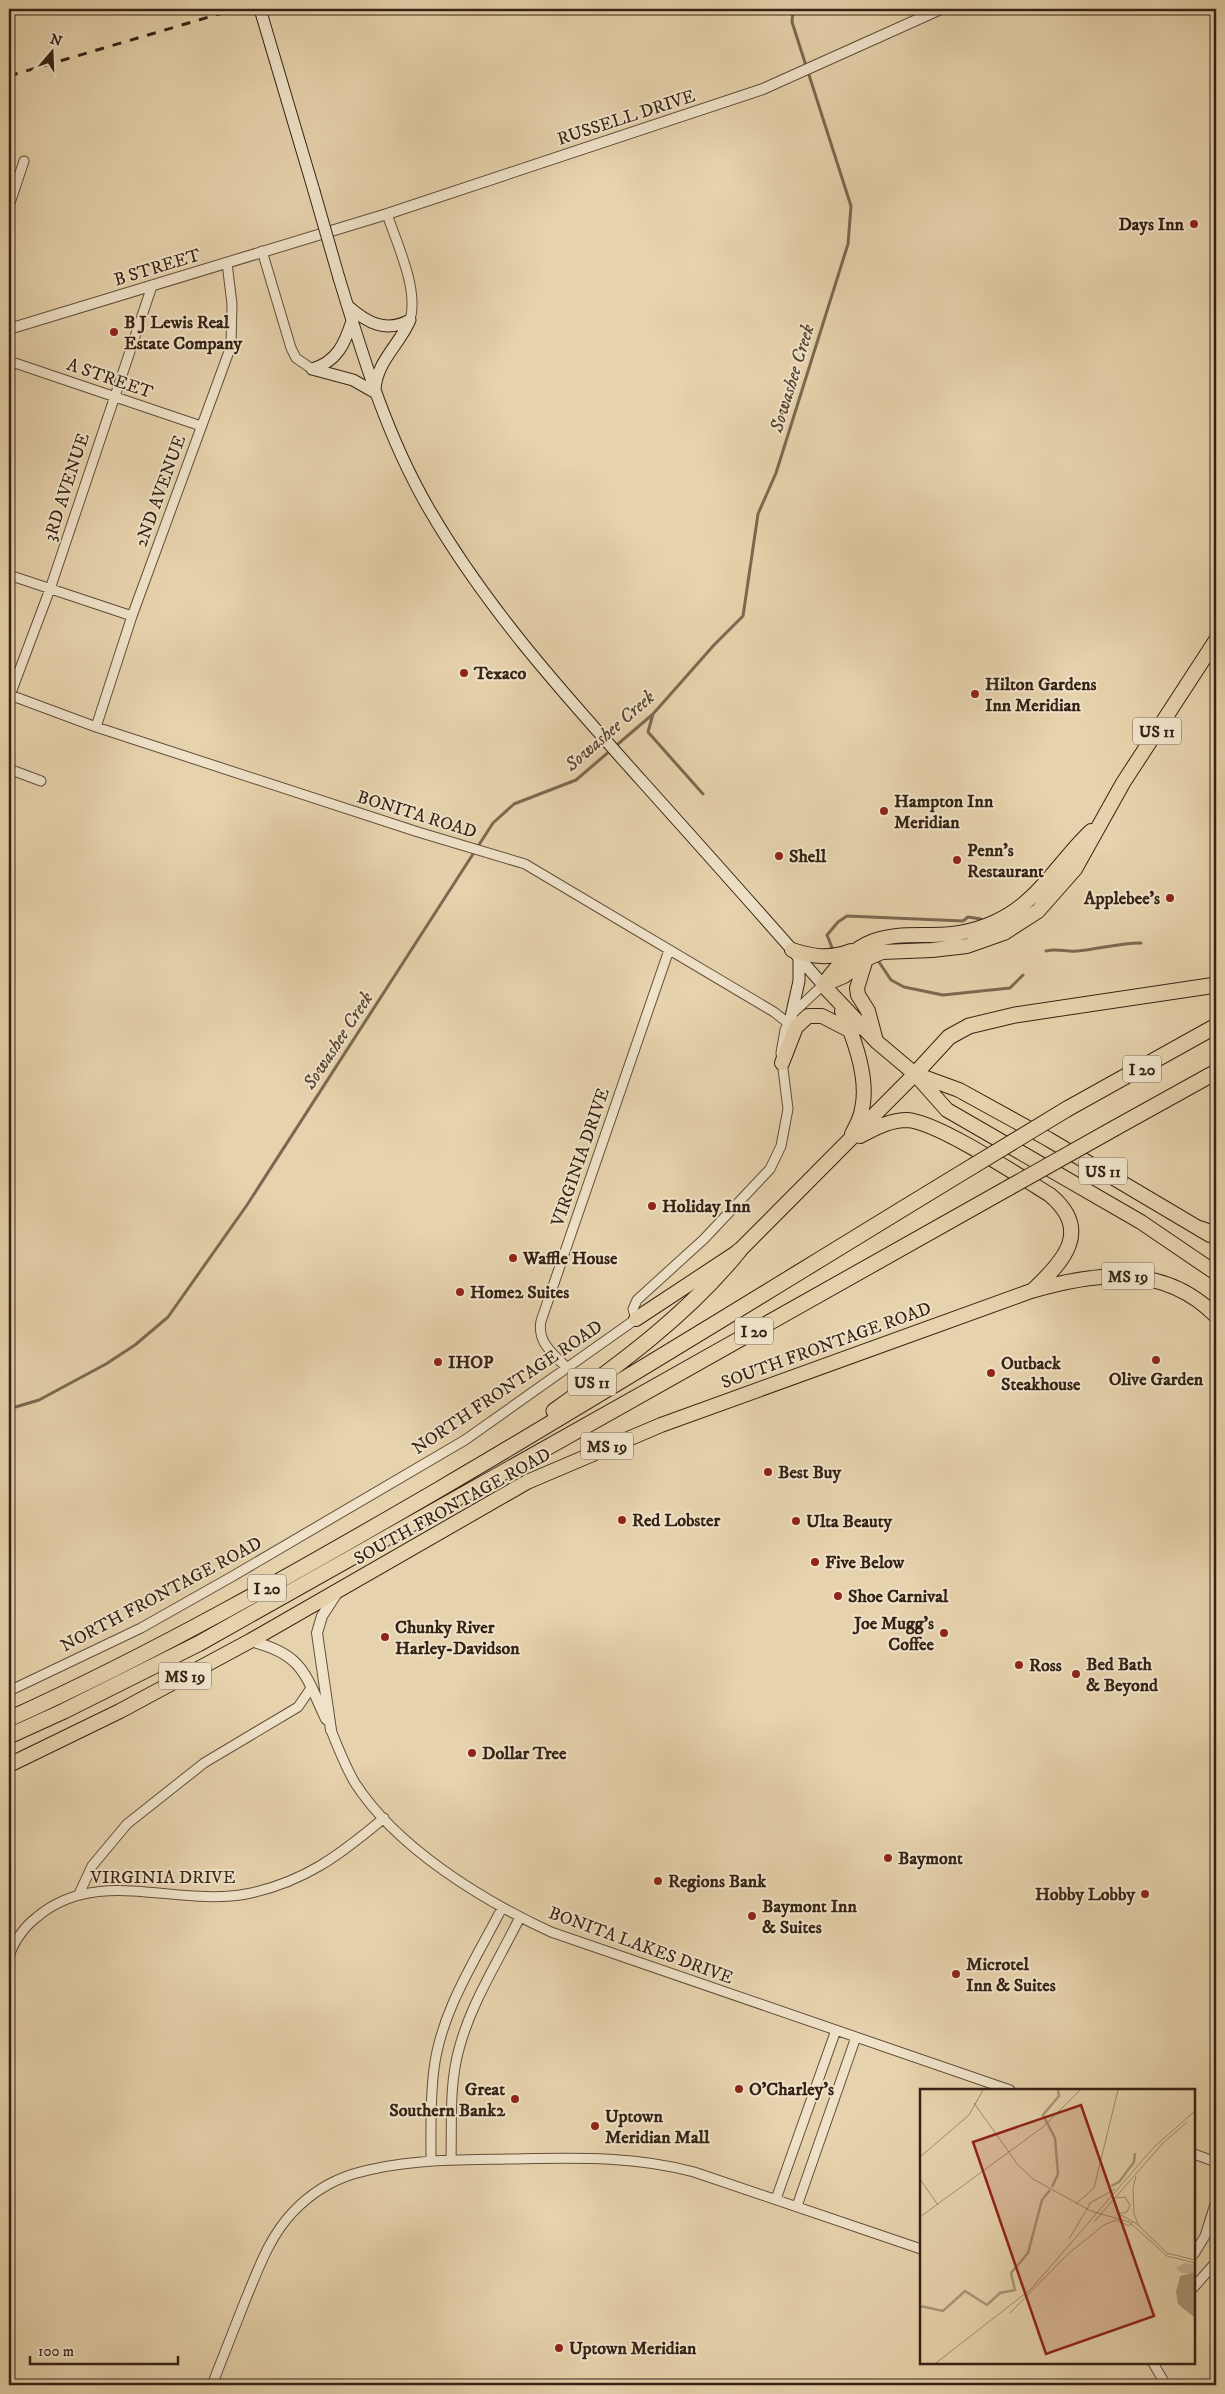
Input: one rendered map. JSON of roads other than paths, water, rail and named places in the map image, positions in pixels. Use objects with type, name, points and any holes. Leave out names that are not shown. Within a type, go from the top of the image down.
[{"type":"highway","points":[[915,1074],[948,1037],[961,1029],[977,1024],[1015,1015],[1216,985]]},
{"type":"highway","name":"I 20","points":[[9,1719],[75,1689],[189,1632],[336,1550],[518,1443],[1066,1109],[1216,1026]]},
{"type":"highway","name":"I 20","points":[[9,1736],[64,1711],[198,1644],[1216,1072]]},
{"type":"highway","name":"US 11","points":[[1201,1229],[1216,1235]]},
{"type":"highway","name":"US 11","points":[[518,1443],[536,1424],[583,1390],[676,1316],[709,1285],[739,1251]]},
{"type":"main road","points":[[260,9],[339,278],[375,391],[410,474],[428,508],[461,561],[508,627],[571,702],[823,985]]},
{"type":"main road","points":[[348,306],[365,320],[384,327],[401,325],[410,320]]},
{"type":"main road","points":[[312,369],[333,359],[345,341],[352,320]]},
{"type":"main road","points":[[375,391],[381,367],[405,332],[410,320]]},
{"type":"main road","points":[[312,369],[353,380],[375,391]]},
{"type":"main road","name":"US 11","points":[[739,1251],[849,1142],[858,1121],[863,1100],[856,1046],[838,1002],[823,985],[835,968],[861,954],[890,950],[932,950],[967,946],[992,938],[1015,927],[1038,911],[1064,884],[1075,869],[1099,823],[1216,640]]},
{"type":"main road","points":[[795,954],[826,957],[861,954],[857,988],[858,995],[868,1011],[882,1046]]},
{"type":"main road","points":[[789,1020],[799,981],[795,954]]},
{"type":"main road","points":[[838,1002],[882,1046]]},
{"type":"main road","points":[[782,1063],[796,1027],[808,1016],[822,1016],[882,1046]]},
{"type":"main road","name":"US 11","points":[[882,1046],[915,1074],[959,1090],[1048,1138],[1201,1229]]},
{"type":"main road","points":[[849,1142],[915,1074],[947,1110],[1141,1222],[1216,1273]]},
{"type":"main road","points":[[849,1142],[882,1125],[901,1120],[917,1122],[938,1130],[1058,1201],[1068,1218],[1071,1241],[1061,1263],[1031,1291]]},
{"type":"main road","points":[[1201,1229],[1216,1240]]},
{"type":"main road","points":[[636,1318],[739,1251]]},
{"type":"main road","name":"SOUTH FRONTAGE ROAD","points":[[9,1765],[120,1712],[250,1641],[527,1482],[580,1457],[661,1425],[1031,1291],[1090,1276],[1130,1276],[1161,1283],[1186,1293],[1216,1316]]},
{"type":"street","name":"RUSSELL DRIVE","points":[[314,234],[387,214],[763,89],[941,9]]},
{"type":"street","points":[[9,206],[24,161]]},
{"type":"street","points":[[387,214],[410,286],[413,301],[410,320]]},
{"type":"street","name":"B STREET","points":[[9,329],[227,263],[314,234]]},
{"type":"street","points":[[262,252],[291,348],[296,358],[312,369]]},
{"type":"street","name":"2ND AVENUE","points":[[96,727],[132,616],[230,346],[232,304],[227,263]]},
{"type":"street","name":"3RD AVENUE","points":[[9,697],[50,589],[113,397],[152,286]]},
{"type":"street","name":"A STREET","points":[[9,361],[201,426]]},
{"type":"street","points":[[9,575],[132,616]]},
{"type":"street","name":"BONITA ROAD","points":[[9,697],[418,832],[525,864],[789,1020]]},
{"type":"street","points":[[9,769],[41,781]]},
{"type":"street","name":"VIRGINIA DRIVE","points":[[567,1368],[544,1344],[540,1334],[541,1321],[669,950]]},
{"type":"street","points":[[636,1318],[633,1309],[637,1300],[704,1239],[770,1168],[781,1146],[787,1114],[782,1046],[789,1020],[823,985]]},
{"type":"street","name":"NORTH FRONTAGE ROAD","points":[[9,1691],[116,1640],[233,1576],[465,1440],[636,1318]]},
{"type":"street","points":[[331,1730],[317,1633],[322,1616],[338,1592]]},
{"type":"street","points":[[250,1641],[272,1647],[299,1664],[331,1730]]},
{"type":"street","points":[[79,1894],[92,1866],[127,1824],[204,1763],[298,1707],[311,1688]]},
{"type":"street","name":"BONITA LAKES DRIVE","points":[[331,1730],[355,1783],[384,1818],[431,1861],[468,1889],[520,1918],[559,1935],[1007,2089]]},
{"type":"street","name":"VIRGINIA DRIVE","points":[[9,1957],[22,1932],[33,1920],[63,1899],[79,1894],[112,1891],[208,1896],[246,1894],[283,1884],[313,1872],[344,1852],[384,1818]]},
{"type":"street","points":[[431,2160],[431,2093],[438,2047],[450,2012],[502,1908]]},
{"type":"street","points":[[451,2160],[452,2093],[459,2050],[478,2002],[520,1918]]},
{"type":"street","points":[[776,2199],[836,2030]]},
{"type":"street","points":[[797,2206],[856,2036]]},
{"type":"street","points":[[1195,2154],[1216,2162]]},
{"type":"street","points":[[212,2385],[262,2260],[276,2232],[294,2211],[328,2185],[352,2175],[381,2167],[431,2160],[578,2157],[640,2161],[694,2172],[920,2249]]},
{"type":"street","points":[[1195,2252],[1205,2236],[1216,2201]]},
{"type":"street","points":[[1195,2286],[1216,2262]]},
{"type":"street","points":[[1154,2364],[1166,2385]]},
{"type":"waterway","name":"Sowashee Creek","points":[[9,1409],[39,1400],[106,1364],[135,1345],[168,1317],[247,1205],[493,823],[514,804],[576,780],[653,714],[714,645],[743,616],[758,514],[776,473],[848,244],[851,206],[792,22],[793,9]]},
{"type":"waterway","points":[[653,714],[648,732],[703,794]]},
{"type":"waterway","points":[[833,950],[827,935],[838,922],[847,916],[963,921],[968,917],[981,919]]},
{"type":"waterway","points":[[1046,951],[1077,951],[1141,943]]},
{"type":"waterway","points":[[879,962],[891,980],[904,987],[943,995],[1010,988],[1023,975]]},
{"type":"railway","points":[[9,76],[236,9]]},
{"type":"place","name":"Days Inn","points":[[1194,224]]},
{"type":"place","name":"B J Lewis Real Estate Company","points":[[114,332]]},
{"type":"place","name":"Texaco","points":[[464,673]]},
{"type":"place","name":"Hilton Gardens Inn Meridian","points":[[975,694]]},
{"type":"place","name":"Hampton Inn Meridian","points":[[884,811]]},
{"type":"place","name":"Shell","points":[[779,856]]},
{"type":"place","name":"Penn's Restaurant","points":[[957,860]]},
{"type":"place","name":"Applebee's","points":[[1170,898]]},
{"type":"place","name":"Holiday Inn","points":[[652,1206]]},
{"type":"place","name":"Waffle House","points":[[513,1258]]},
{"type":"place","name":"Home2 Suites","points":[[460,1292]]},
{"type":"place","name":"Olive Garden","points":[[1156,1360]]},
{"type":"place","name":"IHOP","points":[[438,1362]]},
{"type":"place","name":"Outback Steakhouse","points":[[991,1373]]},
{"type":"place","name":"Best Buy","points":[[768,1472]]},
{"type":"place","name":"Red Lobster","points":[[622,1520]]},
{"type":"place","name":"Ulta Beauty","points":[[796,1521]]},
{"type":"place","name":"Five Below","points":[[815,1562]]},
{"type":"place","name":"Shoe Carnival","points":[[838,1596]]},
{"type":"place","name":"Joe Mugg's Coffee","points":[[944,1633]]},
{"type":"place","name":"Chunky River Harley-Davidson","points":[[385,1637]]},
{"type":"place","name":"Ross","points":[[1019,1665]]},
{"type":"place","name":"Bed Bath & Beyond","points":[[1076,1674]]},
{"type":"place","name":"Dollar Tree","points":[[472,1753]]},
{"type":"place","name":"Baymont","points":[[888,1858]]},
{"type":"place","name":"Regions Bank","points":[[658,1881]]},
{"type":"place","name":"Hobby Lobby","points":[[1145,1894]]},
{"type":"place","name":"Baymont Inn & Suites","points":[[752,1916]]},
{"type":"place","name":"Microtel Inn & Suites","points":[[956,1974]]},
{"type":"place","name":"O'Charley's","points":[[739,2089]]},
{"type":"place","name":"Great Southern Bank2","points":[[515,2099]]},
{"type":"place","name":"Uptown Meridian Mall","points":[[595,2126]]},
{"type":"place","name":"Uptown Meridian","points":[[559,2348]]}]
